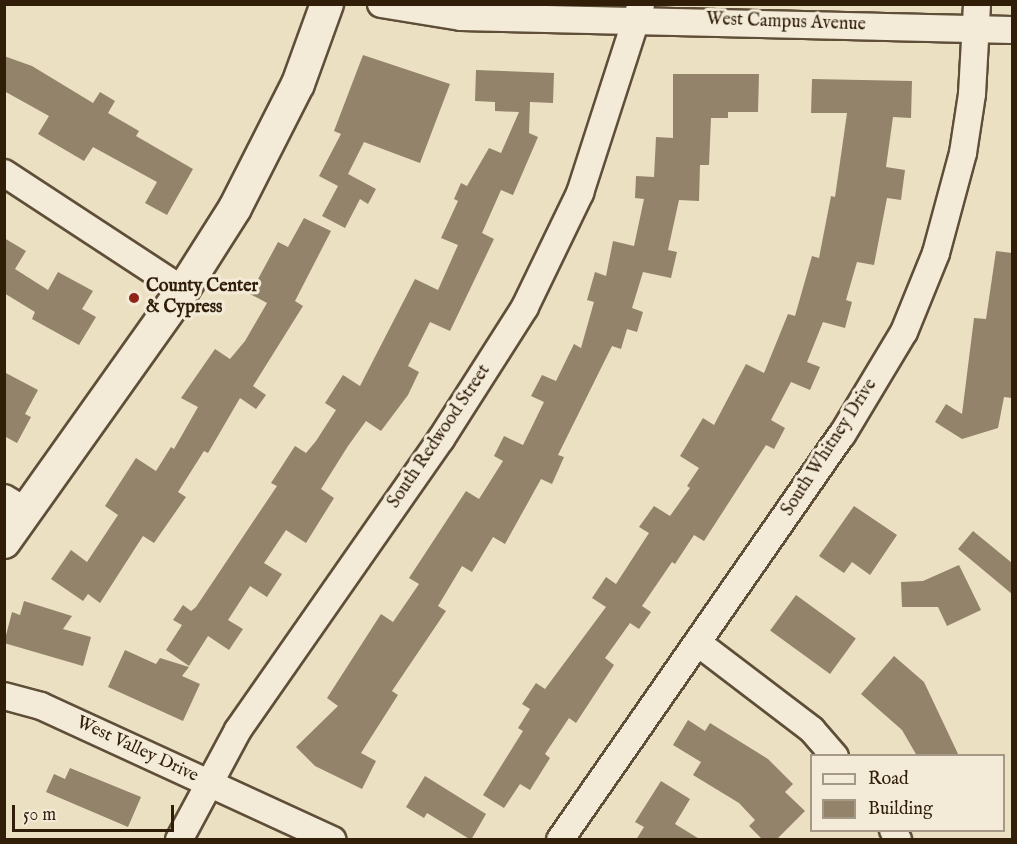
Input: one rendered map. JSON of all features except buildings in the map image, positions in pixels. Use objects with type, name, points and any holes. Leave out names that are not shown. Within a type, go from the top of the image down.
[{"type":"street","points":[[4,542],[15,505],[183,290],[241,198],[298,84],[327,4]]},
{"type":"street","name":"West Campus Avenue","points":[[381,4],[461,17],[640,12],[976,17],[1012,30]]},
{"type":"street","name":"South Redwood Street","points":[[179,840],[238,730],[434,449],[525,306],[580,193],[640,12]]},
{"type":"street","name":"South Whitney Drive","points":[[560,840],[842,435],[903,332],[936,253],[963,153],[972,94],[976,17]]},
{"type":"street","points":[[4,173],[183,290]]},
{"type":"street","points":[[699,643],[812,730],[833,754]]},
{"type":"street","name":"West Valley Drive","points":[[4,696],[41,706],[333,840]]},
{"type":"place","name":"County Center & Cypress","points":[[134,298]]}]
